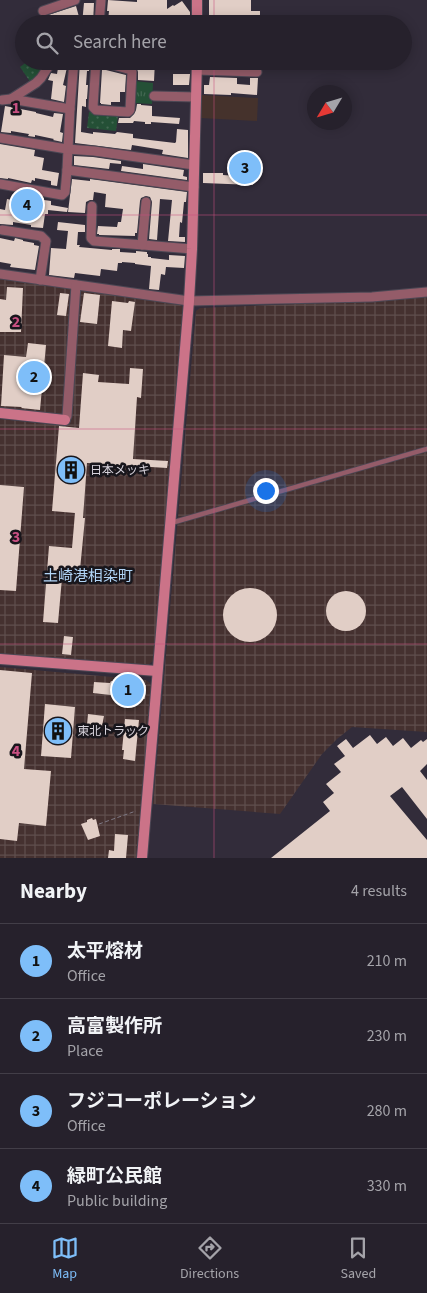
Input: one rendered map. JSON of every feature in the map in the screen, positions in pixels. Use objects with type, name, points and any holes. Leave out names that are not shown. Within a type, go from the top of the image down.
[{"type":"street","points":[[43,11],[75,0]]},
{"type":"street","points":[[100,15],[101,0]]},
{"type":"street","points":[[197,0],[197,15]]},
{"type":"street","points":[[3,101],[36,83],[46,70]]},
{"type":"street","points":[[0,184],[62,195],[65,192],[73,70]]},
{"type":"street","points":[[96,70],[93,106],[96,110],[128,112],[130,110],[131,70]]},
{"type":"street","points":[[142,858],[189,302],[197,70]]},
{"type":"street","points":[[237,70],[257,72]]},
{"type":"street","points":[[154,96],[196,97]]},
{"type":"street","points":[[3,101],[70,109]]},
{"type":"street","points":[[0,138],[194,164]]},
{"type":"street","points":[[66,170],[194,187]]},
{"type":"street","points":[[142,245],[146,202]]},
{"type":"street","points":[[92,206],[91,238],[94,241],[192,249]]},
{"type":"street","points":[[2,230],[41,236],[46,241],[40,280]]},
{"type":"street","points":[[0,274],[189,302],[372,296],[427,292]]},
{"type":"street","points":[[0,413],[65,420],[67,416],[76,285]]},
{"type":"street","points":[[0,659],[157,672]]},
{"type":"lane","points":[[171,523],[427,449]]},
{"type":"path","points":[[99,824],[146,808]]},
{"type":"shaded area","points":[[201,95],[258,98],[257,121],[200,118]]},
{"type":"shaded area","points":[[0,277],[71,289],[63,413],[58,417],[0,411]]},
{"type":"shaded area","points":[[78,289],[180,305],[185,311],[155,654],[153,661],[147,666],[0,654],[0,419],[57,425],[66,423]]},
{"type":"shaded area","points":[[427,297],[427,732],[352,727],[322,754],[280,814],[153,804],[196,311],[200,308]]},
{"type":"shaded area","points":[[0,667],[146,680],[150,683],[152,688],[138,858],[0,858]]},
{"type":"green space","points":[[22,70],[42,70],[37,79],[31,83]]},
{"type":"green space","points":[[135,81],[153,83],[152,104],[134,103]]},
{"type":"green space","points":[[89,112],[118,115],[116,131],[87,128]]},
{"type":"building","points":[[108,0],[137,2],[137,0],[167,0],[167,9],[182,1],[190,15],[109,15],[109,11],[107,11]]},
{"type":"building","points":[[209,0],[251,0],[251,11],[260,11],[260,15],[209,15]]},
{"type":"building","points":[[84,3],[94,3],[93,15],[83,15]]},
{"type":"building","points":[[76,6],[78,15],[48,15]]},
{"type":"building","points":[[58,70],[66,70],[63,85],[66,86],[64,102],[51,99],[53,81],[48,80],[51,73],[57,74]]},
{"type":"building","points":[[79,70],[89,70],[87,71],[86,107],[82,106],[81,132],[115,134],[117,132],[133,134],[133,138],[175,143],[177,129],[188,130],[188,158],[162,154],[163,150],[132,145],[131,150],[75,143]]},
{"type":"building","points":[[102,70],[126,75],[125,92],[120,92],[120,102],[111,102],[111,105],[100,103]]},
{"type":"building","points":[[137,70],[155,70],[154,81],[138,80]]},
{"type":"building","points":[[173,74],[190,74],[189,85],[173,85]]},
{"type":"building","points":[[210,77],[237,78],[237,84],[250,85],[250,78],[258,78],[257,95],[231,93],[231,95],[204,94],[204,85],[209,85]]},
{"type":"building","points":[[137,104],[152,106],[152,116],[180,118],[179,124],[151,122],[151,124],[145,124],[145,122],[134,121],[133,123],[118,123],[119,118],[130,118],[134,114]]},
{"type":"building","points":[[5,106],[53,117],[54,113],[63,114],[60,132],[63,133],[62,142],[11,131],[11,133],[1,132]]},
{"type":"building","points":[[0,144],[35,150],[34,156],[44,158],[42,170],[59,173],[57,186],[51,185],[51,181],[35,178],[35,181],[32,180],[31,183],[0,178]]},
{"type":"building","points":[[237,152],[254,152],[253,185],[203,183],[203,173],[223,173],[223,175],[236,176]]},
{"type":"building","points":[[74,156],[121,161],[121,164],[110,163],[109,169],[74,165]]},
{"type":"building","points":[[143,164],[184,170],[183,176],[187,177],[187,180],[121,171],[122,166],[143,169]]},
{"type":"building","points":[[72,179],[90,181],[90,179],[187,192],[182,223],[180,222],[179,237],[185,237],[185,242],[168,241],[172,200],[160,199],[157,240],[149,239],[152,202],[150,197],[146,196],[141,198],[140,201],[137,233],[135,233],[135,236],[97,234],[98,226],[117,227],[118,222],[121,222],[123,209],[105,207],[106,194],[94,192],[93,200],[86,202],[85,213],[68,212]]},
{"type":"building","points":[[23,194],[44,198],[44,200],[51,201],[51,205],[68,208],[67,212],[48,210],[48,214],[45,214],[43,228],[13,222],[13,225],[0,224],[0,209],[5,210],[7,199],[22,202]]},
{"type":"building","points":[[58,222],[85,225],[85,232],[78,232],[77,245],[80,245],[79,247],[120,249],[120,252],[147,252],[148,257],[169,260],[169,255],[185,256],[184,268],[166,267],[165,275],[161,274],[159,290],[149,289],[151,266],[135,263],[118,263],[117,271],[101,269],[100,276],[75,273],[74,278],[49,275],[51,248],[66,249],[68,231],[57,230]]},
{"type":"building","points":[[0,238],[14,241],[15,238],[39,246],[35,270],[10,267],[11,264],[0,262]]},
{"type":"building","points":[[7,287],[23,288],[21,332],[0,332],[0,299],[6,300]]},
{"type":"building","points":[[60,293],[69,294],[66,316],[57,315]]},
{"type":"building","points":[[84,293],[100,295],[97,324],[80,322]]},
{"type":"building","points":[[112,301],[135,302],[131,331],[123,330],[122,348],[108,346]]},
{"type":"building","points":[[28,343],[46,345],[40,410],[1,406],[4,355],[26,357]]},
{"type":"building","points":[[130,368],[143,369],[141,398],[137,397],[133,459],[168,461],[167,468],[87,463],[83,518],[85,518],[79,580],[62,578],[58,623],[43,622],[49,546],[72,548],[75,513],[52,511],[59,426],[79,428],[83,373],[99,375],[98,382],[129,384]]},
{"type":"building","points":[[0,485],[24,487],[16,591],[0,590]]},
{"type":"building","points":[[245,588],[255,588],[265,592],[273,600],[277,615],[273,630],[265,638],[255,642],[245,642],[235,638],[227,630],[223,620],[223,610],[227,600],[235,592]]},
{"type":"building","points":[[342,591],[350,591],[357,594],[363,600],[366,611],[363,622],[357,628],[350,631],[342,631],[335,628],[329,622],[326,615],[326,607],[329,600],[335,594]]},
{"type":"building","points":[[64,636],[73,637],[71,655],[62,654]]},
{"type":"building","points":[[0,670],[32,673],[24,769],[51,771],[46,826],[19,823],[17,841],[0,839]]},
{"type":"building","points":[[111,681],[146,685],[145,699],[93,693],[94,682],[110,683]]},
{"type":"building","name":"東北トラック","points":[[45,704],[75,707],[71,758],[41,756]]},
{"type":"building","points":[[88,714],[104,716],[102,726],[87,725]]},
{"type":"building","points":[[125,719],[139,720],[135,761],[123,759]]},
{"type":"building","points":[[370,735],[377,744],[386,737],[393,746],[403,738],[411,748],[421,740],[423,742],[427,739],[427,764],[420,771],[427,780],[427,819],[402,787],[390,796],[427,840],[427,858],[271,858],[330,811],[323,802],[334,793],[326,784],[341,772],[334,764],[345,756],[337,746],[346,739],[353,748]]},
{"type":"building","points":[[92,818],[93,820],[96,819],[100,836],[88,840],[81,824]]},
{"type":"building","points":[[115,834],[128,835],[126,858],[108,858],[109,850],[114,851]]},
{"type":"place","name":"フジコーポレーション","points":[[245,168]]},
{"type":"place","name":"緑町公民館","points":[[27,205]]},
{"type":"place","name":"高富製作所","points":[[34,377]]},
{"type":"place","name":"日本メッキ","points":[[71,470]]},
{"type":"place","name":"太平熔材","points":[[128,690]]},
{"type":"place","name":"東北トラック","points":[[58,731]]},
{"type":"district","name":"土崎港相染町","points":[[88,576]]}]
